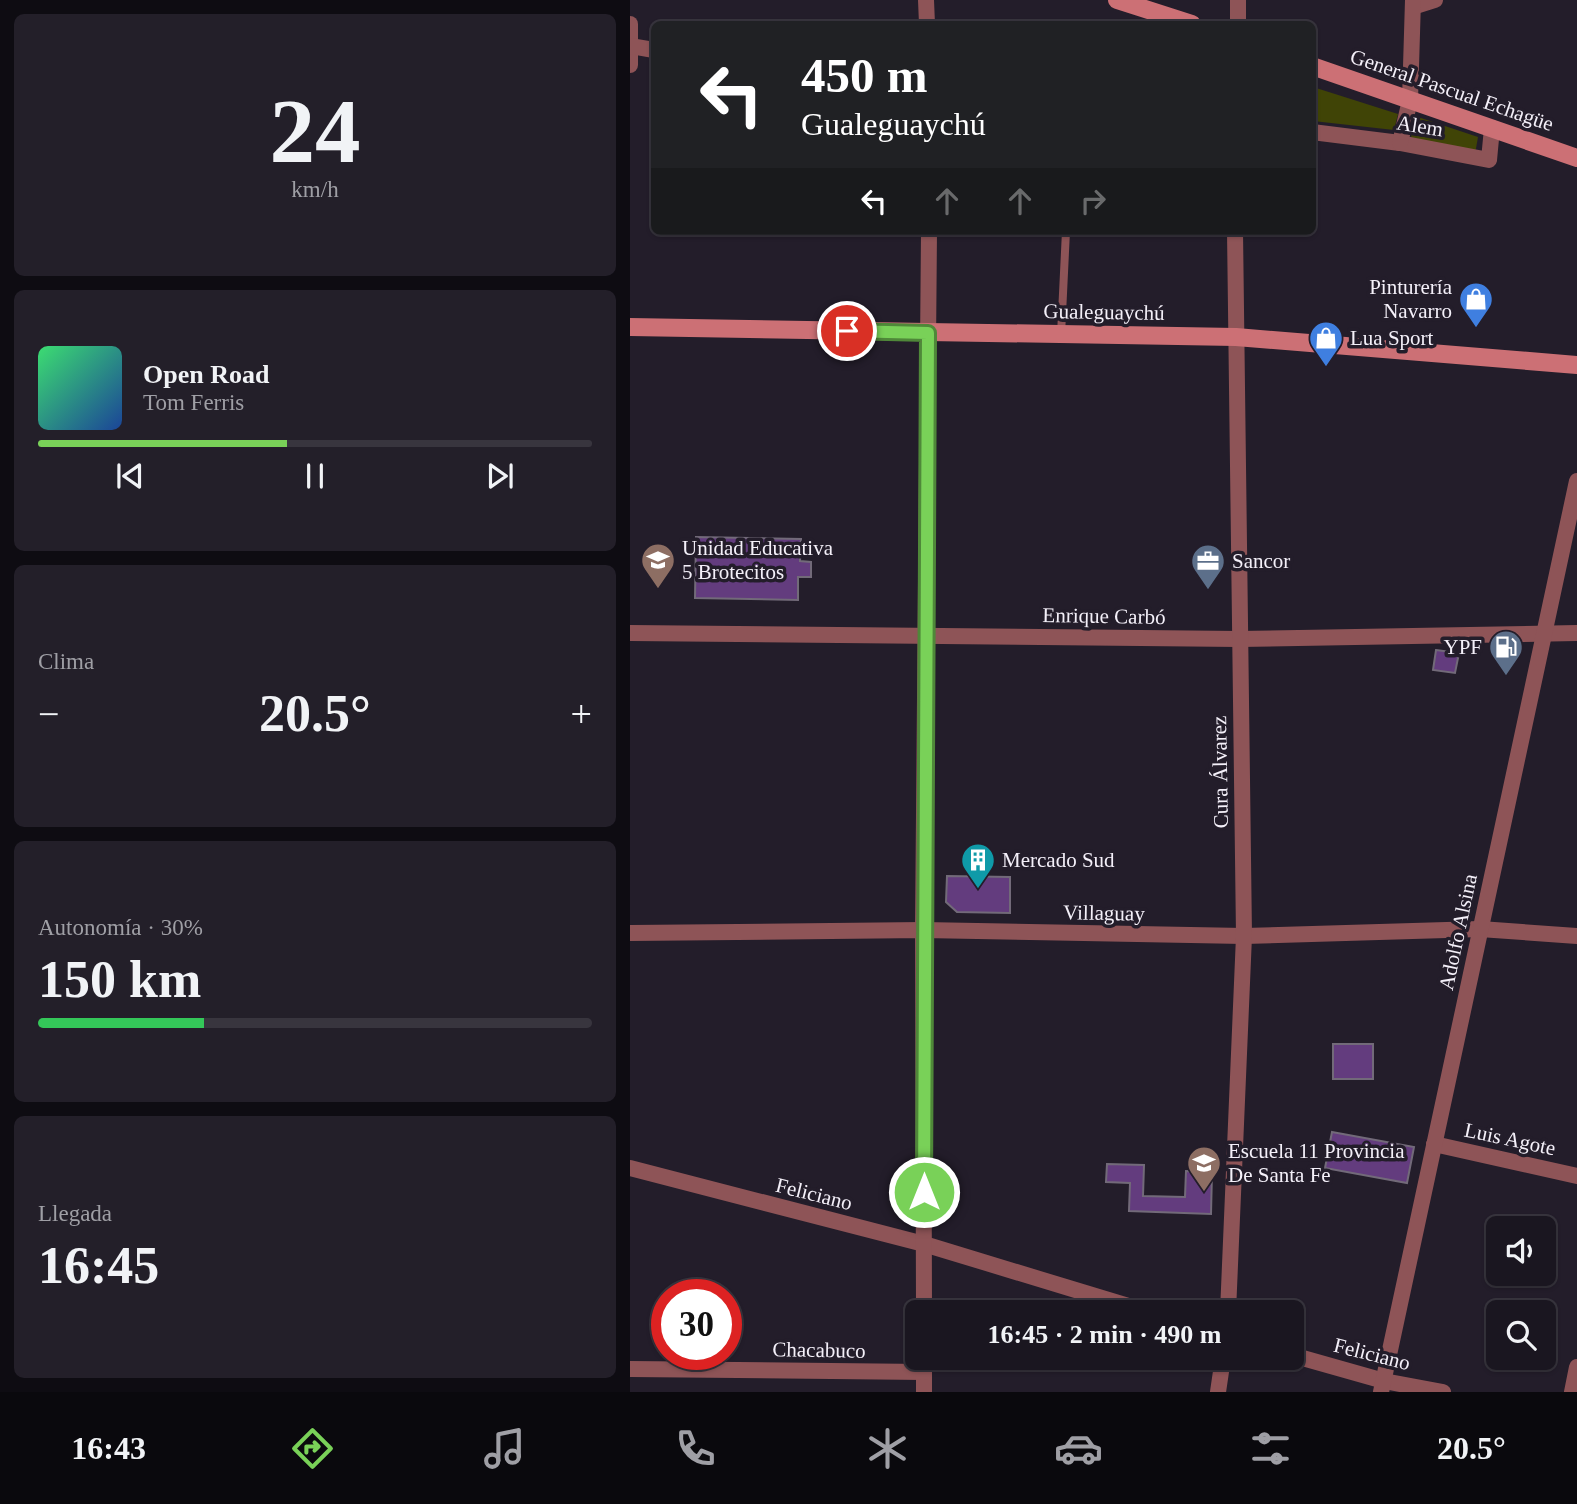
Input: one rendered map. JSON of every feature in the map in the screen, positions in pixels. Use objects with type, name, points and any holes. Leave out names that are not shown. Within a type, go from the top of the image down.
[{"type":"street","points":[[926,0],[926,21]]},
{"type":"street","points":[[1117,0],[1183,21]]},
{"type":"street","points":[[1238,0],[1238,21]]},
{"type":"street","points":[[1400,143],[1410,100],[1413,4],[1435,0]]},
{"type":"street","points":[[630,24],[630,65]]},
{"type":"street","points":[[630,46],[651,50]]},
{"type":"street","name":"General Pascual Echagüe","points":[[1316,67],[1577,158]]},
{"type":"street","name":"Alem","points":[[1316,132],[1400,143],[1489,160],[1492,128]]},
{"type":"street","points":[[924,1300],[923,930],[929,235]]},
{"type":"street","name":"Cura Álvarez","points":[[1229,1300],[1244,936],[1235,235]]},
{"type":"street","name":"Gualeguaychú","points":[[630,327],[1236,337],[1577,365]]},
{"type":"street","name":"Adolfo Alsina","points":[[1382,1386],[1577,481]]},
{"type":"street","name":"Enrique Carbó","points":[[630,633],[1239,639],[1577,633]]},
{"type":"street","name":"Villaguay","points":[[630,933],[923,930],[1244,936],[1480,929],[1577,936]]},
{"type":"street","name":"Luis Agote","points":[[1434,1144],[1577,1175]]},
{"type":"street","name":"Feliciano","points":[[630,1168],[924,1244],[1108,1300]]},
{"type":"street","name":"Feliciano","points":[[1304,1359],[1382,1386],[1443,1392]]},
{"type":"street","name":"Chacabuco","points":[[630,1370],[905,1365]]},
{"type":"street","points":[[1572,1392],[1577,1367]]},
{"type":"street","points":[[924,1370],[924,1392]]},
{"type":"street","points":[[1218,1392],[1221,1370]]},
{"type":"lane","points":[[1061,335],[1066,235]]},
{"type":"shaded area","points":[[1316,88],[1398,114],[1394,130],[1316,121]]},
{"type":"shaded area","points":[[1412,115],[1478,137],[1475,154],[1411,145]]},
{"type":"building","points":[[696,537],[801,539],[800,561],[811,562],[811,577],[798,577],[798,600],[695,598]]},
{"type":"building","points":[[1436,650],[1459,653],[1455,673],[1433,670]]},
{"type":"building","name":"Mercado Sud","points":[[947,876],[1010,877],[1010,913],[957,912],[946,902]]},
{"type":"building","points":[[1333,1044],[1373,1044],[1373,1079],[1333,1079]]},
{"type":"building","points":[[1332,1132],[1414,1147],[1407,1183],[1325,1168]]},
{"type":"building","points":[[1107,1164],[1144,1165],[1143,1196],[1185,1197],[1186,1171],[1212,1172],[1211,1214],[1129,1211],[1130,1183],[1106,1182]]},
{"type":"place","name":"Pinturería Navarro","points":[[1476,329]]},
{"type":"place","name":"Lua Sport","points":[[1326,368]]},
{"type":"place","name":"Unidad Educativa 5 Brotecitos","points":[[658,590]]},
{"type":"place","name":"Sancor","points":[[1208,591]]},
{"type":"place","name":"YPF","points":[[1506,677]]},
{"type":"place","name":"Mercado Sud","points":[[978,890]]},
{"type":"place","name":"Escuela 11 Provincia De Santa Fe","points":[[1204,1193]]},
{"type":"route","points":[[847,331],[928,333],[923,930],[924,1192]]}]
